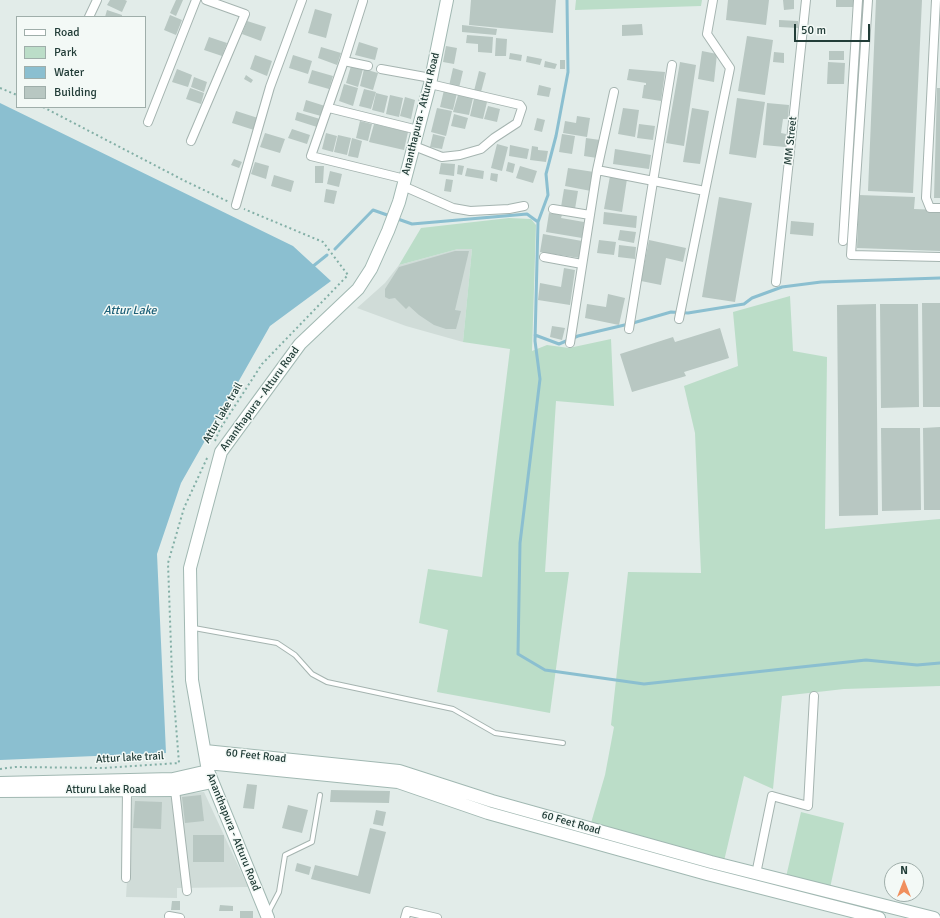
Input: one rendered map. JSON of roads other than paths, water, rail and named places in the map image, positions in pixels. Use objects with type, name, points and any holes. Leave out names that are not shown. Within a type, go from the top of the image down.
[{"type":"street","points":[[89,16],[97,0]]},
{"type":"street","points":[[148,122],[196,0]]},
{"type":"street","points":[[191,141],[245,14],[216,2],[206,0]]},
{"type":"street","points":[[236,205],[270,87],[302,0]]},
{"type":"street","name":"Ananthapura - Atturu Road","points":[[267,916],[208,767],[192,680],[190,568],[221,452],[300,344],[358,289],[371,270],[399,202],[431,81],[447,0]]},
{"type":"street","points":[[679,319],[730,68],[707,34],[713,0]]},
{"type":"street","name":"MM Street","points":[[776,282],[806,0]]},
{"type":"street","points":[[843,241],[858,0]]},
{"type":"street","points":[[868,0],[851,255],[940,257]]},
{"type":"street","points":[[936,0],[926,198],[930,208],[940,208]]},
{"type":"street","points":[[363,1],[329,108],[311,156],[404,183],[453,208],[470,211],[509,209],[524,206]]},
{"type":"street","points":[[344,61],[368,66]]},
{"type":"street","points":[[629,329],[652,180],[672,65]]},
{"type":"street","points":[[380,69],[520,105],[522,108],[517,123],[494,138],[481,149],[460,155],[442,157],[414,146]]},
{"type":"street","points":[[570,342],[597,170],[614,92]]},
{"type":"street","points":[[329,108],[418,130]]},
{"type":"street","points":[[597,170],[705,191]]},
{"type":"street","points":[[553,209],[590,215]]},
{"type":"street","points":[[544,257],[582,264]]},
{"type":"street","points":[[756,874],[772,796],[808,806],[814,696]]},
{"type":"street","name":"Atturu Lake Road","points":[[0,782],[173,779],[208,767]]},
{"type":"street","name":"Atturu Lake Road","points":[[0,791],[175,790],[208,767]]},
{"type":"street","name":"60 Feet Road","points":[[208,767],[399,770],[492,801],[756,874],[934,918]]},
{"type":"street","name":"60 Feet Road","points":[[208,767],[398,782],[503,817],[707,874],[878,918]]},
{"type":"street","points":[[126,878],[127,790]]},
{"type":"street","points":[[175,790],[187,891]]},
{"type":"street","points":[[405,918],[407,911],[437,918]]},
{"type":"street","points":[[169,916],[180,918]]},
{"type":"lane","points":[[191,628],[277,643],[296,655],[312,674],[327,682],[453,709],[495,733],[563,743]]},
{"type":"lane","points":[[267,916],[278,892],[285,855],[312,842],[320,795]]},
{"type":"water","name":"Attur Lake","points":[[0,103],[293,246],[331,281],[270,326],[181,483],[157,554],[166,753],[0,760]]},
{"type":"waterway","points":[[538,222],[548,195],[546,174],[556,136],[568,72],[567,0]]},
{"type":"waterway","points":[[335,249],[373,210],[390,216]]},
{"type":"waterway","points":[[395,218],[412,224],[527,214],[538,222],[535,341],[540,379],[520,543],[518,654],[545,670],[644,684],[866,660],[917,665],[940,663]]},
{"type":"waterway","points":[[312,267],[327,255]]},
{"type":"waterway","points":[[535,335],[559,344],[578,336],[671,312],[688,313],[744,304],[752,298],[782,287],[821,282],[940,278]]}]
